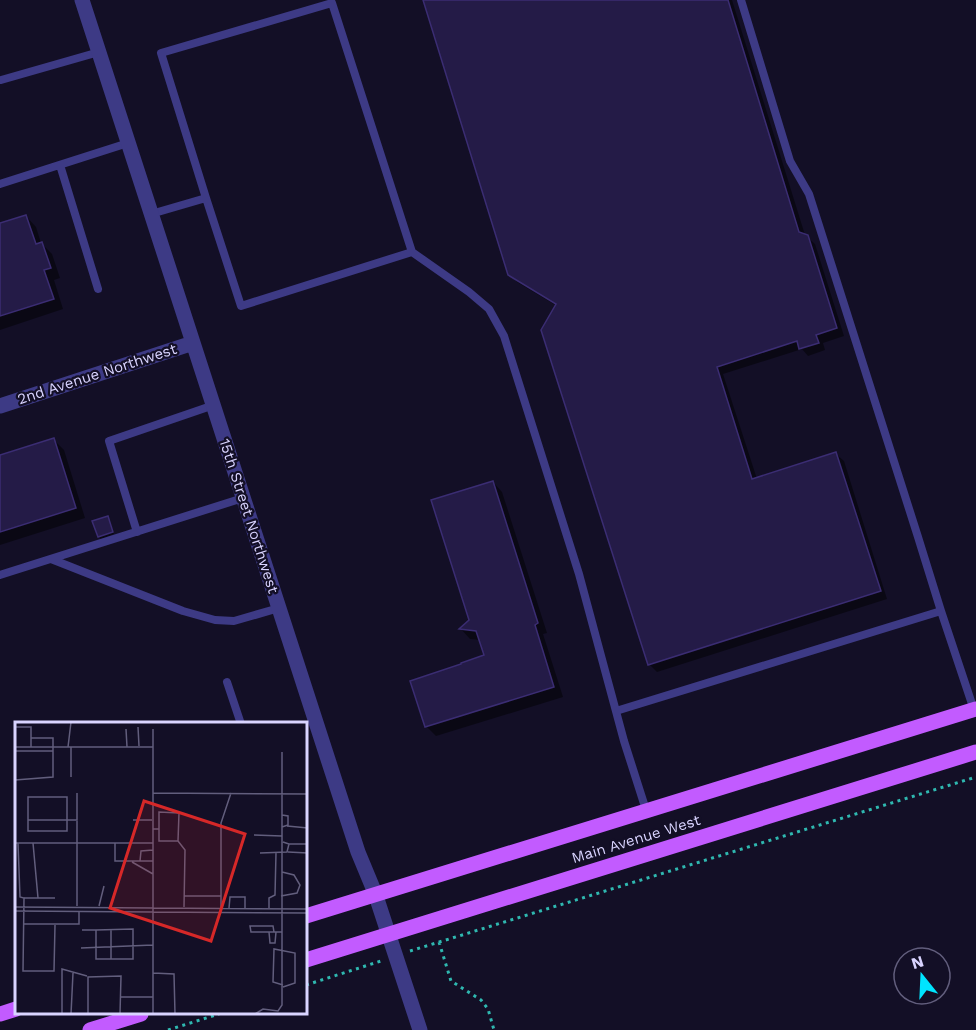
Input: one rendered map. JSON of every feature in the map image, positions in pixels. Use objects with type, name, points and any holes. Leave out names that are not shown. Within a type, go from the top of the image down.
[{"type":"main road","name":"Main Avenue West","points":[[308,915],[975,709]]},
{"type":"main road","name":"Main Avenue West","points":[[308,959],[976,752]]},
{"type":"main road","points":[[0,1014],[15,1009]]},
{"type":"main road","points":[[90,1030],[138,1015]]},
{"type":"street","name":"15th Street Northwest","points":[[82,0],[214,405],[313,721],[358,852],[375,894],[420,1030]]},
{"type":"street","name":"2nd Avenue Northwest","points":[[0,406],[193,343]]},
{"type":"lane","points":[[741,0],[790,160],[809,194],[941,611],[975,709]]},
{"type":"lane","points":[[412,252],[241,306],[161,53],[332,3],[412,252],[489,309],[504,336],[579,574],[616,711],[646,810]]},
{"type":"lane","points":[[1,80],[99,52]]},
{"type":"lane","points":[[0,184],[128,143]]},
{"type":"lane","points":[[60,165],[98,289]]},
{"type":"lane","points":[[152,214],[206,198]]},
{"type":"lane","points":[[137,532],[109,441],[214,405]]},
{"type":"lane","points":[[0,575],[243,498]]},
{"type":"lane","points":[[51,559],[215,620],[234,621],[279,608]]},
{"type":"lane","points":[[616,711],[941,611]]},
{"type":"lane","points":[[227,682],[240,722]]},
{"type":"path","points":[[308,984],[976,777]]},
{"type":"path","points":[[439,942],[451,981],[481,1000],[488,1009],[494,1030]]},
{"type":"path","points":[[168,1030],[216,1015]]},
{"type":"building","points":[[423,0],[728,0],[799,232],[808,235],[837,328],[816,335],[819,343],[799,349],[797,341],[717,367],[752,479],[836,452],[881,591],[648,665],[541,330],[556,304],[508,275]]},
{"type":"building","points":[[26,215],[36,244],[42,242],[51,268],[44,270],[54,299],[0,316],[0,223]]},
{"type":"building","points":[[54,438],[76,508],[0,532],[0,455]]},
{"type":"building","points":[[493,481],[538,623],[535,625],[554,687],[425,727],[410,681],[484,655],[476,631],[459,629],[469,620],[431,500]]},
{"type":"building","points":[[108,516],[113,532],[98,537],[92,521]]}]
